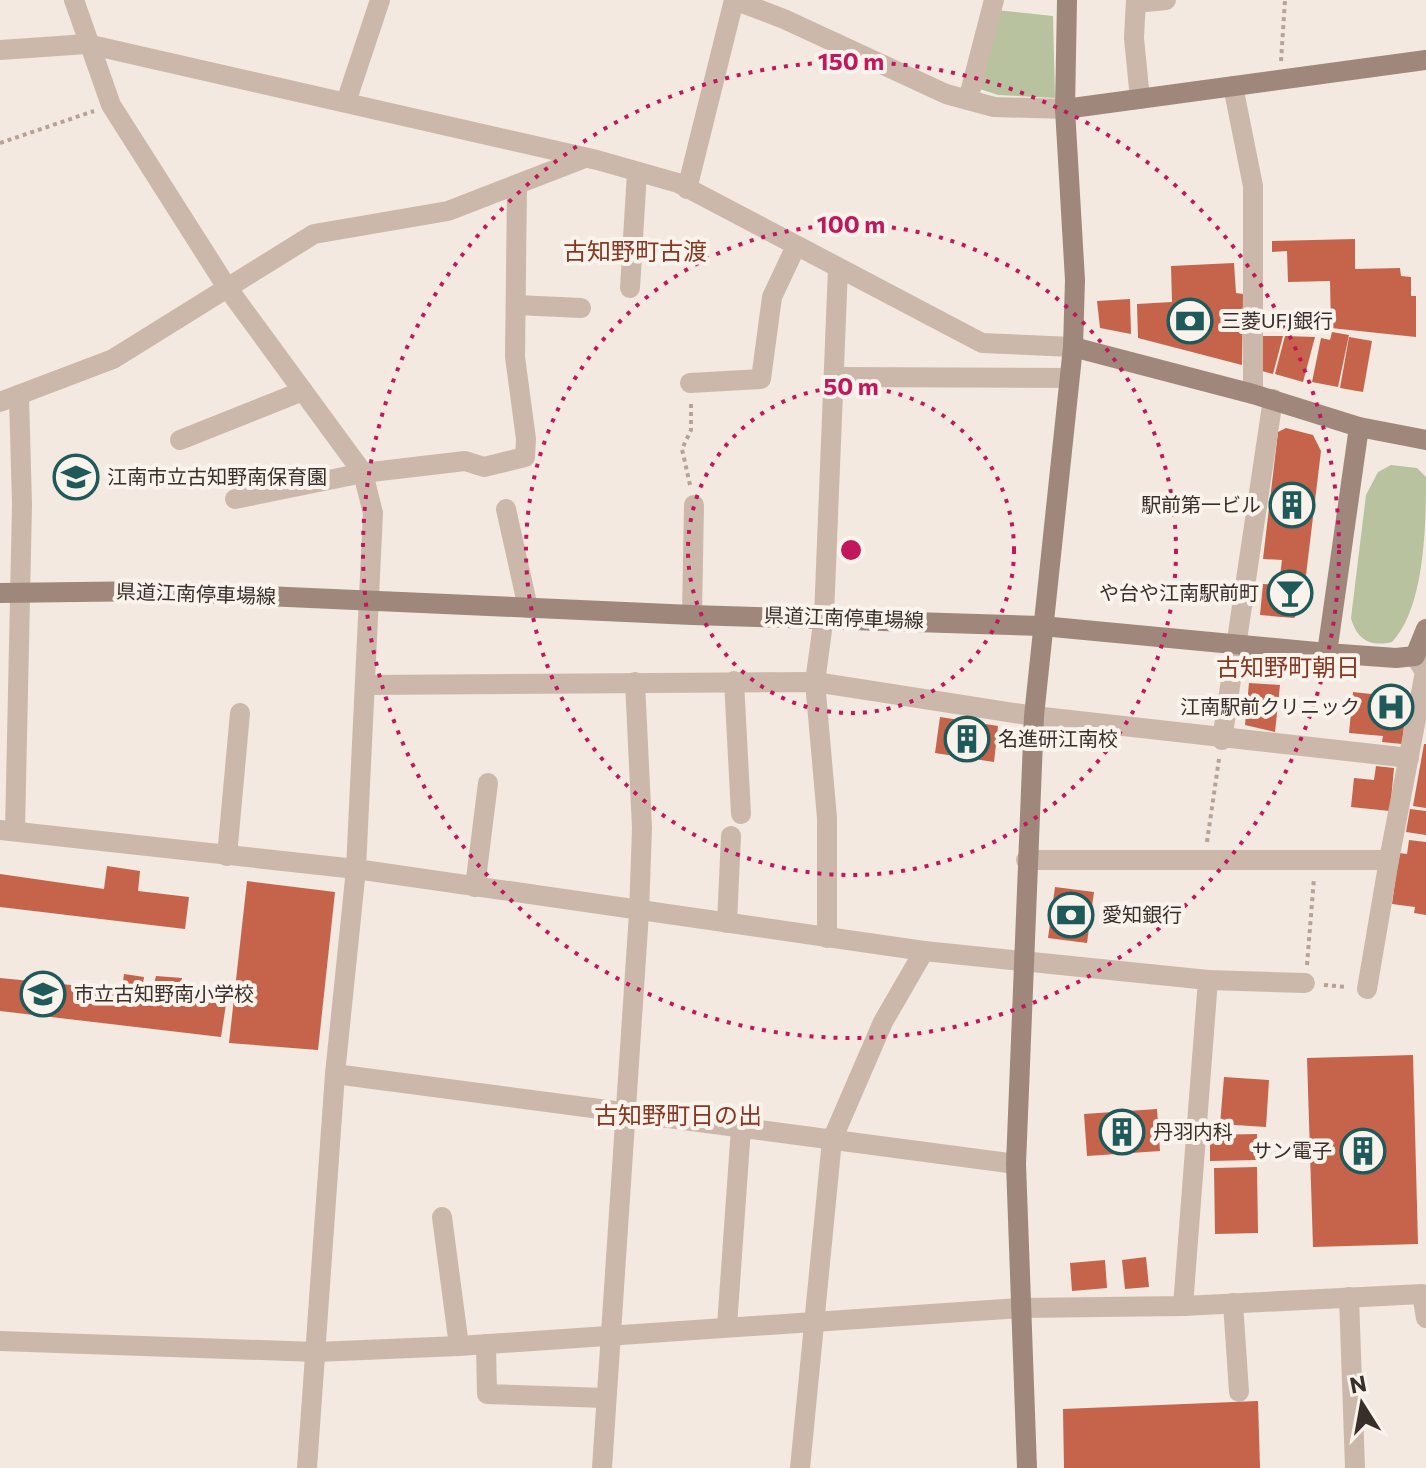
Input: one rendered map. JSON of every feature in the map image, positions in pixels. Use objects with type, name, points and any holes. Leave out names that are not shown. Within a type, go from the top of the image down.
[{"type":"street","points":[[74,0],[111,105],[226,286],[363,473],[373,513],[356,869],[335,1074],[307,1468]]},
{"type":"street","points":[[346,102],[380,0]]},
{"type":"street","points":[[687,189],[734,0],[787,9],[946,94],[994,107],[1065,109],[1426,60]]},
{"type":"street","points":[[968,100],[994,0]]},
{"type":"street","points":[[1027,1468],[1016,1164],[1034,716],[1073,347],[1075,280],[1065,109],[1067,0]]},
{"type":"street","points":[[1140,99],[1134,38],[1136,2],[1166,0]]},
{"type":"street","points":[[0,50],[87,44],[637,172],[687,189],[982,343],[1073,347],[1263,397],[1359,427],[1426,440]]},
{"type":"street","points":[[1222,740],[1238,644],[1263,397],[1253,186],[1233,86]]},
{"type":"street","points":[[585,158],[448,211],[314,234],[113,359],[9,399],[22,505],[9,593],[8,830],[356,869],[639,913],[1023,963],[1208,980],[1305,983]]},
{"type":"street","points":[[630,288],[637,172]]},
{"type":"street","points":[[235,499],[363,473],[465,461],[484,467],[525,457],[526,439],[515,357],[517,186]]},
{"type":"street","points":[[690,383],[761,379],[772,297],[796,246]]},
{"type":"street","points":[[827,938],[827,818],[815,682],[824,616],[838,268]]},
{"type":"street","points":[[517,305],[581,308]]},
{"type":"street","points":[[834,377],[1069,378]]},
{"type":"street","points":[[180,440],[303,391]]},
{"type":"street","points":[[1327,653],[1359,427]]},
{"type":"street","points":[[692,615],[694,505]]},
{"type":"street","points":[[506,509],[528,608]]},
{"type":"street","name":"県道江南停車場線","points":[[9,593],[155,591],[692,615],[824,616],[1042,626],[1327,653],[1396,658],[1415,656]]},
{"type":"street","points":[[1367,989],[1425,672],[1415,656],[1426,629]]},
{"type":"street","points":[[734,681],[741,814]]},
{"type":"street","points":[[602,1468],[623,1113],[639,913],[642,828],[635,682]]},
{"type":"street","points":[[366,685],[815,682],[1034,716],[1222,740],[1409,758]]},
{"type":"street","points":[[227,856],[240,713]]},
{"type":"street","points":[[475,887],[488,783]]},
{"type":"street","points":[[727,923],[731,836]]},
{"type":"street","points":[[1026,860],[1389,860]]},
{"type":"street","points":[[800,1468],[832,1140],[883,1022],[924,951]]},
{"type":"street","points":[[1183,1306],[1208,980]]},
{"type":"street","points":[[335,1074],[1016,1164]]},
{"type":"street","points":[[727,1326],[741,1128]]},
{"type":"street","points":[[442,1217],[459,1346]]},
{"type":"street","points":[[0,1341],[316,1352],[459,1346],[814,1319],[1020,1308],[1183,1306],[1422,1294],[1426,1318]]},
{"type":"street","points":[[1349,1297],[1355,1468]]},
{"type":"street","points":[[1233,1303],[1239,1392]]},
{"type":"street","points":[[486,1344],[487,1394],[606,1398]]},
{"type":"path","points":[[1280,80],[1285,0]]},
{"type":"path","points":[[0,143],[111,105]]},
{"type":"path","points":[[690,383],[691,430],[682,449],[694,505]]},
{"type":"path","points":[[1205,860],[1222,740]]},
{"type":"path","points":[[1316,860],[1305,983],[1367,989]]},
{"type":"green space","points":[[996,10],[1053,16],[1055,98],[998,95],[977,88]]},
{"type":"green space","points":[[1391,465],[1417,468],[1426,477],[1424,541],[1417,587],[1403,627],[1392,642],[1377,643],[1361,637],[1351,618],[1366,495],[1378,472]]},
{"type":"building","points":[[1355,239],[1355,269],[1400,268],[1401,276],[1411,277],[1411,296],[1416,296],[1416,337],[1331,328],[1330,281],[1288,282],[1287,251],[1272,252],[1272,241]]},
{"type":"building","name":"三菱UFJ銀行","points":[[1234,263],[1236,293],[1243,294],[1242,365],[1138,338],[1137,304],[1172,302],[1171,266]]},
{"type":"building","points":[[1130,299],[1131,334],[1100,328],[1097,301]]},
{"type":"building","points":[[1332,332],[1349,335],[1338,387],[1312,382],[1321,338],[1330,340]]},
{"type":"building","points":[[1262,336],[1283,336],[1273,374],[1262,371]]},
{"type":"building","points":[[1285,336],[1315,337],[1303,382],[1275,374]]},
{"type":"building","points":[[1349,337],[1372,341],[1363,392],[1340,388]]},
{"type":"building","name":"駅前第一ビル","points":[[1286,428],[1313,435],[1321,451],[1302,608],[1294,618],[1260,615],[1263,584],[1279,585],[1282,560],[1263,559],[1278,432]]},
{"type":"building","points":[[1249,683],[1280,685],[1275,732],[1245,725]]},
{"type":"building","points":[[1353,692],[1407,698],[1402,744],[1382,742],[1383,736],[1349,733]]},
{"type":"building","name":"名進研江南校","points":[[940,717],[998,726],[994,762],[935,753]]},
{"type":"building","points":[[1426,744],[1426,808],[1413,806]]},
{"type":"building","points":[[1376,766],[1394,768],[1390,811],[1351,807],[1354,778],[1374,780]]},
{"type":"building","points":[[1410,809],[1426,811],[1426,835],[1406,832]]},
{"type":"building","points":[[1409,840],[1426,842],[1426,915],[1414,913],[1415,907],[1392,904],[1399,853],[1407,854]]},
{"type":"building","points":[[107,866],[140,871],[138,891],[189,897],[185,929],[0,907],[0,874],[104,889]]},
{"type":"building","points":[[247,881],[335,892],[318,1050],[229,1043]]},
{"type":"building","name":"愛知銀行","points":[[1055,887],[1094,892],[1087,943],[1048,938]]},
{"type":"building","points":[[124,974],[144,977],[141,995],[151,996],[156,976],[182,978],[178,999],[226,1004],[221,1037],[0,1011],[0,978],[122,990]]},
{"type":"building","name":"サン電子","points":[[1413,1055],[1418,1244],[1313,1247],[1307,1058]]},
{"type":"building","points":[[1224,1077],[1269,1080],[1266,1127],[1220,1124]]},
{"type":"building","name":"丹羽内科","points":[[1157,1109],[1160,1151],[1087,1156],[1084,1114]]},
{"type":"building","points":[[1257,1134],[1257,1160],[1210,1161],[1210,1135]]},
{"type":"building","points":[[1257,1167],[1258,1233],[1215,1234],[1214,1168]]},
{"type":"building","points":[[1146,1257],[1149,1287],[1125,1289],[1122,1260]]},
{"type":"building","points":[[1105,1260],[1107,1288],[1072,1291],[1070,1263]]},
{"type":"building","points":[[1258,1401],[1260,1468],[1064,1468],[1063,1409]]},
{"type":"place","name":"三菱UFJ銀行","points":[[1190,321]]},
{"type":"place","name":"江南市立古知野南保育園","points":[[76,477]]},
{"type":"place","name":"駅前第一ビル","points":[[1292,505]]},
{"type":"place","name":"や台や江南駅前町","points":[[1290,593]]},
{"type":"place","name":"江南駅前クリニック","points":[[1391,707]]},
{"type":"place","name":"名進研江南校","points":[[967,739]]},
{"type":"place","name":"愛知銀行","points":[[1071,915]]},
{"type":"place","name":"市立古知野南小学校","points":[[43,994]]},
{"type":"place","name":"丹羽内科","points":[[1122,1132]]},
{"type":"place","name":"サン電子","points":[[1363,1151]]},
{"type":"district","name":"古知野町古渡","points":[[635,252]]},
{"type":"district","name":"古知野町朝日","points":[[1288,668]]},
{"type":"district","name":"古知野町日の出","points":[[678,1116]]}]
